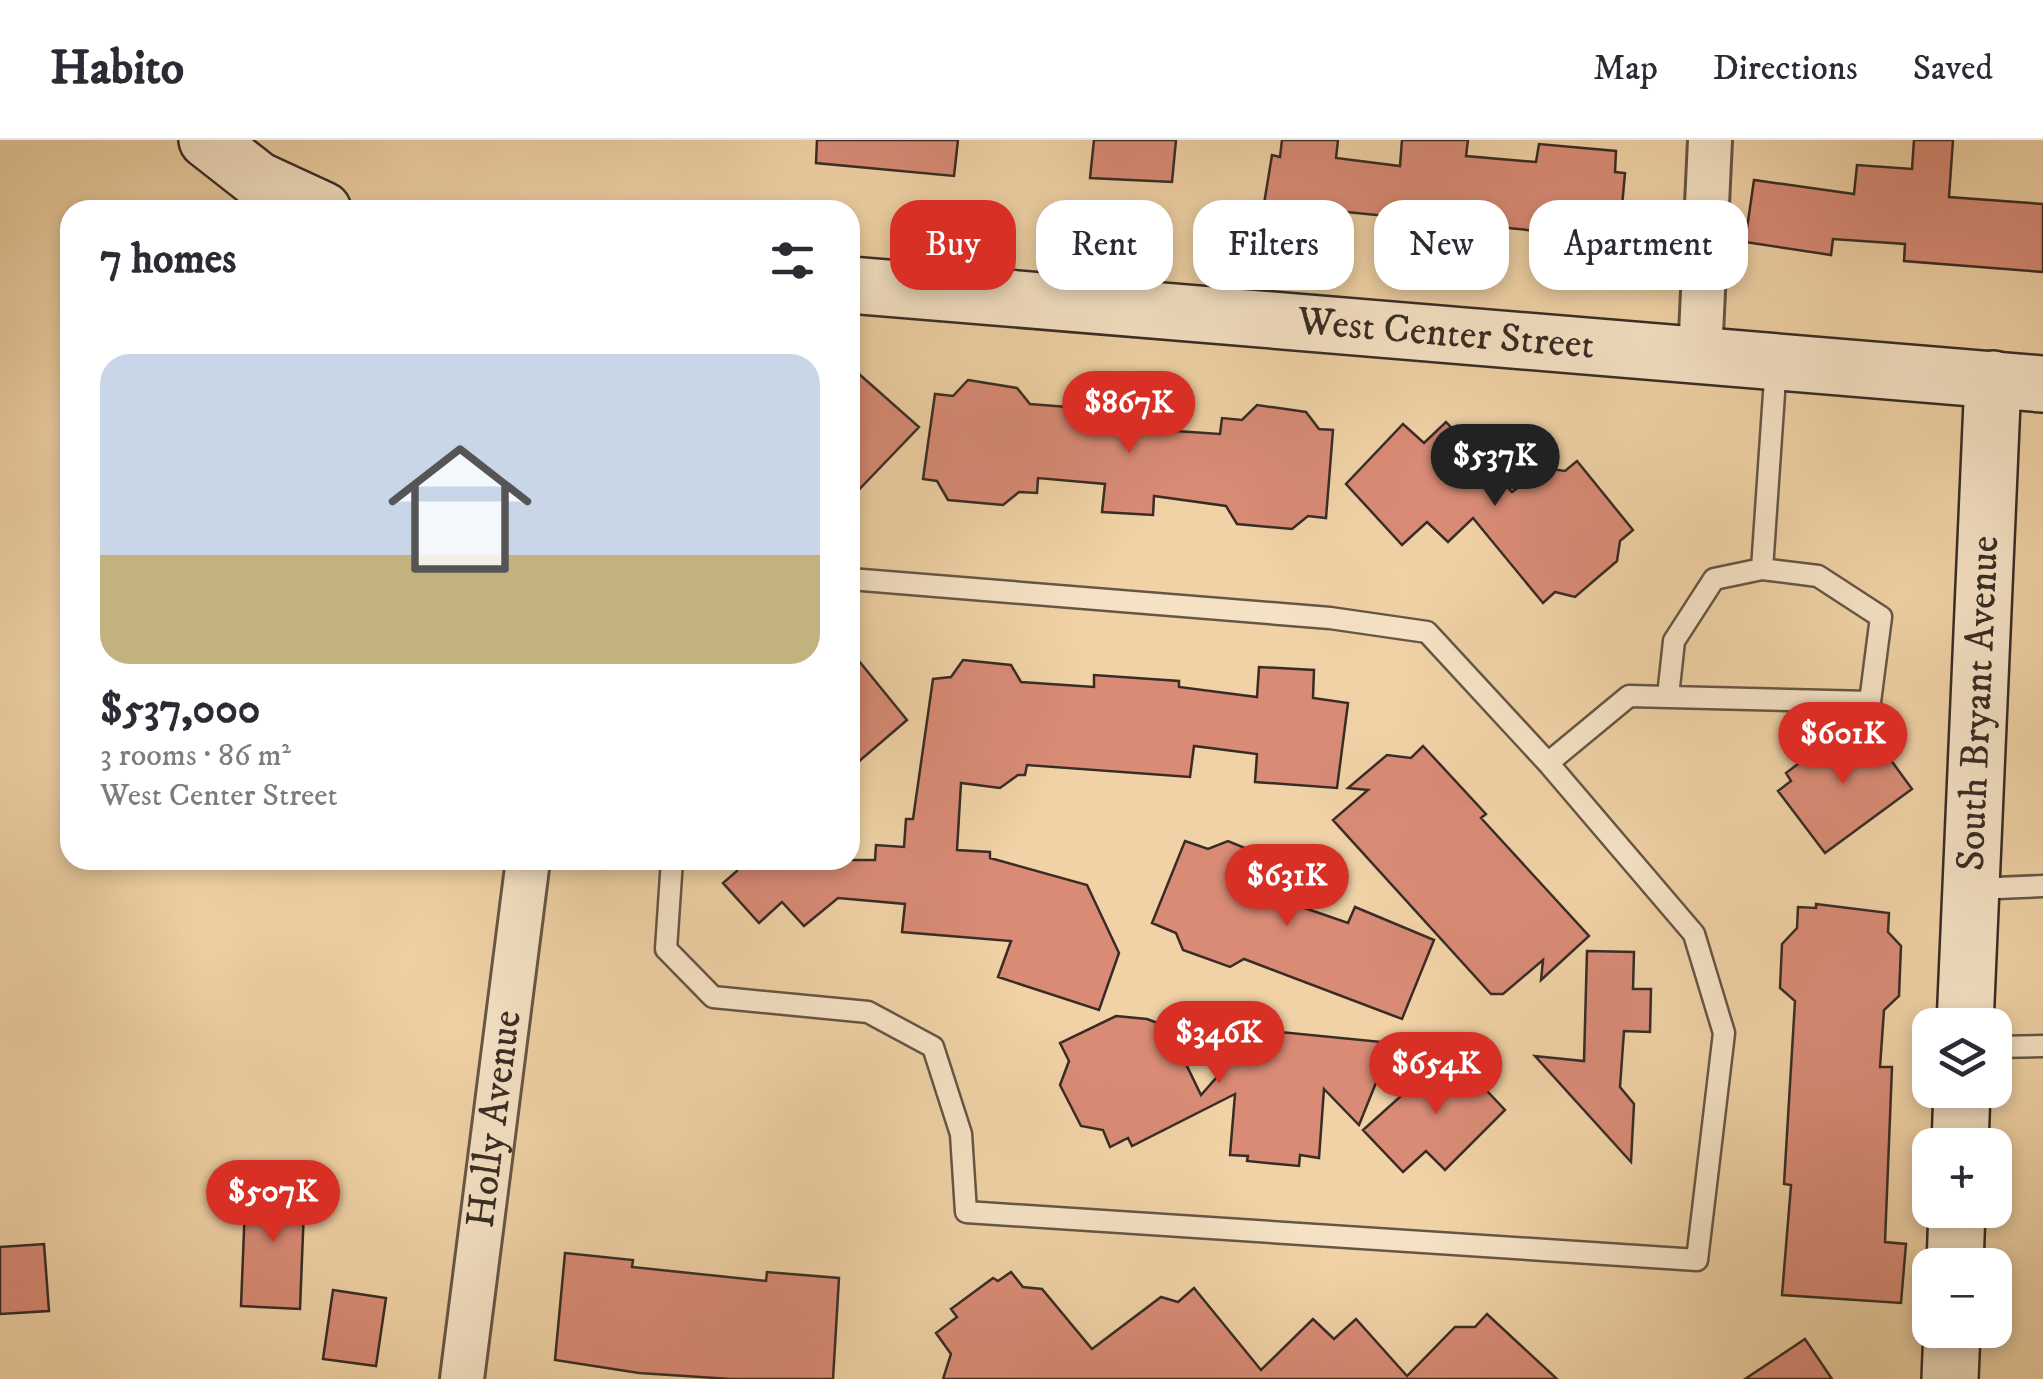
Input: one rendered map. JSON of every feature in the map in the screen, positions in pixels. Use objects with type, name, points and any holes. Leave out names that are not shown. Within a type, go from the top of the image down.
[{"type":"street","points":[[207,140],[258,180],[301,200]]},
{"type":"street","points":[[1700,356],[1710,140]]},
{"type":"street","name":"West Center Street","points":[[860,286],[2018,382]]},
{"type":"street","name":"South Bryant Avenue","points":[[1966,1008],[1971,889],[2018,382]]},
{"type":"street","name":"Holly Avenue","points":[[462,1379],[527,870]]},
{"type":"street","points":[[1950,1379],[1951,1348]]},
{"type":"lane","points":[[1762,569],[1776,362]]},
{"type":"lane","points":[[1548,764],[1629,696],[1870,702],[1881,616],[1818,576],[1762,569],[1714,578],[1674,641],[1668,696]]},
{"type":"lane","points":[[671,870],[666,949],[713,998],[868,1012],[933,1047],[961,1134],[966,1212],[1697,1260],[1724,1034],[1694,934],[1548,764],[1427,632],[1330,618],[860,580]]},
{"type":"lane","points":[[1971,889],[2043,886]]},
{"type":"lane","points":[[2012,1047],[2043,1046]]},
{"type":"building","points":[[817,140],[958,140],[954,176],[816,163]]},
{"type":"building","points":[[1094,140],[1176,140],[1172,182],[1090,178]]},
{"type":"building","points":[[1282,140],[1338,140],[1336,158],[1400,166],[1402,140],[1468,140],[1466,156],[1536,162],[1539,144],[1616,151],[1615,172],[1625,173],[1623,200],[1529,200],[1529,230],[1509,228],[1509,200],[1374,200],[1374,215],[1354,213],[1354,200],[1265,200],[1272,155],[1280,157]]},
{"type":"building","points":[[1914,140],[1953,140],[1949,197],[2043,204],[2043,272],[1904,261],[1905,244],[1833,239],[1831,255],[1748,242],[1754,180],[1854,194],[1857,165],[1912,169]]},
{"type":"building","points":[[860,375],[919,427],[860,489]]},
{"type":"building","points":[[968,380],[1017,388],[1030,404],[1106,410],[1107,398],[1162,401],[1161,430],[1220,434],[1222,418],[1242,420],[1257,405],[1306,412],[1319,429],[1333,430],[1326,518],[1308,516],[1292,529],[1237,524],[1226,506],[1154,496],[1153,515],[1102,512],[1105,484],[1038,478],[1037,493],[1019,492],[1003,505],[948,500],[937,481],[923,479],[935,394],[953,396]]},
{"type":"building","points":[[1446,422],[1512,492],[1544,468],[1565,471],[1577,461],[1633,530],[1620,541],[1617,561],[1575,597],[1555,592],[1543,603],[1473,518],[1448,542],[1427,522],[1402,545],[1346,484],[1403,424],[1424,443]]},
{"type":"building","points":[[963,660],[1011,665],[1021,682],[1094,687],[1094,675],[1179,681],[1179,687],[1257,697],[1259,667],[1314,670],[1313,698],[1348,703],[1337,788],[1255,782],[1257,754],[1194,746],[1190,777],[1027,765],[1025,775],[1018,775],[1000,788],[961,783],[957,850],[990,852],[990,858],[1087,885],[1119,953],[1099,1010],[998,977],[1011,941],[902,932],[905,904],[838,898],[804,926],[782,902],[759,923],[723,883],[737,870],[860,870],[860,860],[875,860],[876,845],[904,847],[906,819],[913,819],[933,679],[951,677]]},
{"type":"building","points":[[860,662],[907,720],[860,760]]},
{"type":"building","points":[[1848,726],[1854,735],[1866,726],[1912,789],[1825,853],[1778,791],[1791,781],[1786,773]]},
{"type":"building","points":[[1423,746],[1486,814],[1481,818],[1589,936],[1541,980],[1543,960],[1503,994],[1491,994],[1333,820],[1368,790],[1348,788],[1387,755],[1411,758]]},
{"type":"building","points":[[1185,841],[1208,849],[1228,841],[1272,859],[1279,875],[1298,883],[1290,903],[1348,923],[1355,907],[1434,940],[1402,1019],[1244,959],[1230,967],[1183,950],[1176,933],[1152,923]]},
{"type":"building","points":[[1816,904],[1889,913],[1888,932],[1901,946],[1899,996],[1884,1010],[1880,1067],[1892,1067],[1885,1242],[1906,1244],[1901,1303],[1782,1295],[1791,1185],[1784,1184],[1795,1001],[1780,988],[1782,944],[1797,928],[1798,907],[1816,908]]},
{"type":"building","points":[[1587,951],[1634,952],[1633,989],[1651,989],[1650,1032],[1624,1031],[1620,1087],[1634,1104],[1631,1162],[1535,1056],[1584,1061]]},
{"type":"building","points":[[1116,1016],[1147,1019],[1168,1027],[1201,1095],[1238,1053],[1239,1035],[1258,1038],[1259,1030],[1392,1043],[1359,1125],[1324,1089],[1319,1158],[1300,1155],[1299,1166],[1247,1161],[1248,1156],[1230,1155],[1235,1094],[1132,1146],[1128,1138],[1110,1147],[1103,1130],[1081,1126],[1060,1085],[1069,1061],[1060,1043]]},
{"type":"building","points":[[1450,1052],[1505,1110],[1445,1170],[1426,1151],[1403,1172],[1363,1130]]},
{"type":"building","points":[[246,1180],[305,1183],[300,1309],[241,1306]]},
{"type":"building","points":[[44,1244],[49,1311],[0,1314],[0,1247]]},
{"type":"building","points":[[565,1253],[633,1260],[632,1267],[766,1281],[767,1272],[839,1278],[833,1379],[731,1379],[639,1373],[555,1360]]},
{"type":"building","points":[[1011,1272],[1023,1287],[1042,1289],[1092,1349],[1161,1297],[1178,1302],[1194,1288],[1261,1370],[1313,1319],[1334,1339],[1356,1319],[1407,1376],[1455,1327],[1475,1327],[1487,1314],[1557,1379],[943,1379],[951,1354],[936,1333],[957,1317],[951,1309],[993,1278],[998,1281]]},
{"type":"building","points":[[333,1290],[386,1298],[376,1366],[323,1359]]},
{"type":"building","points":[[1805,1339],[1832,1379],[1745,1379]]}]
